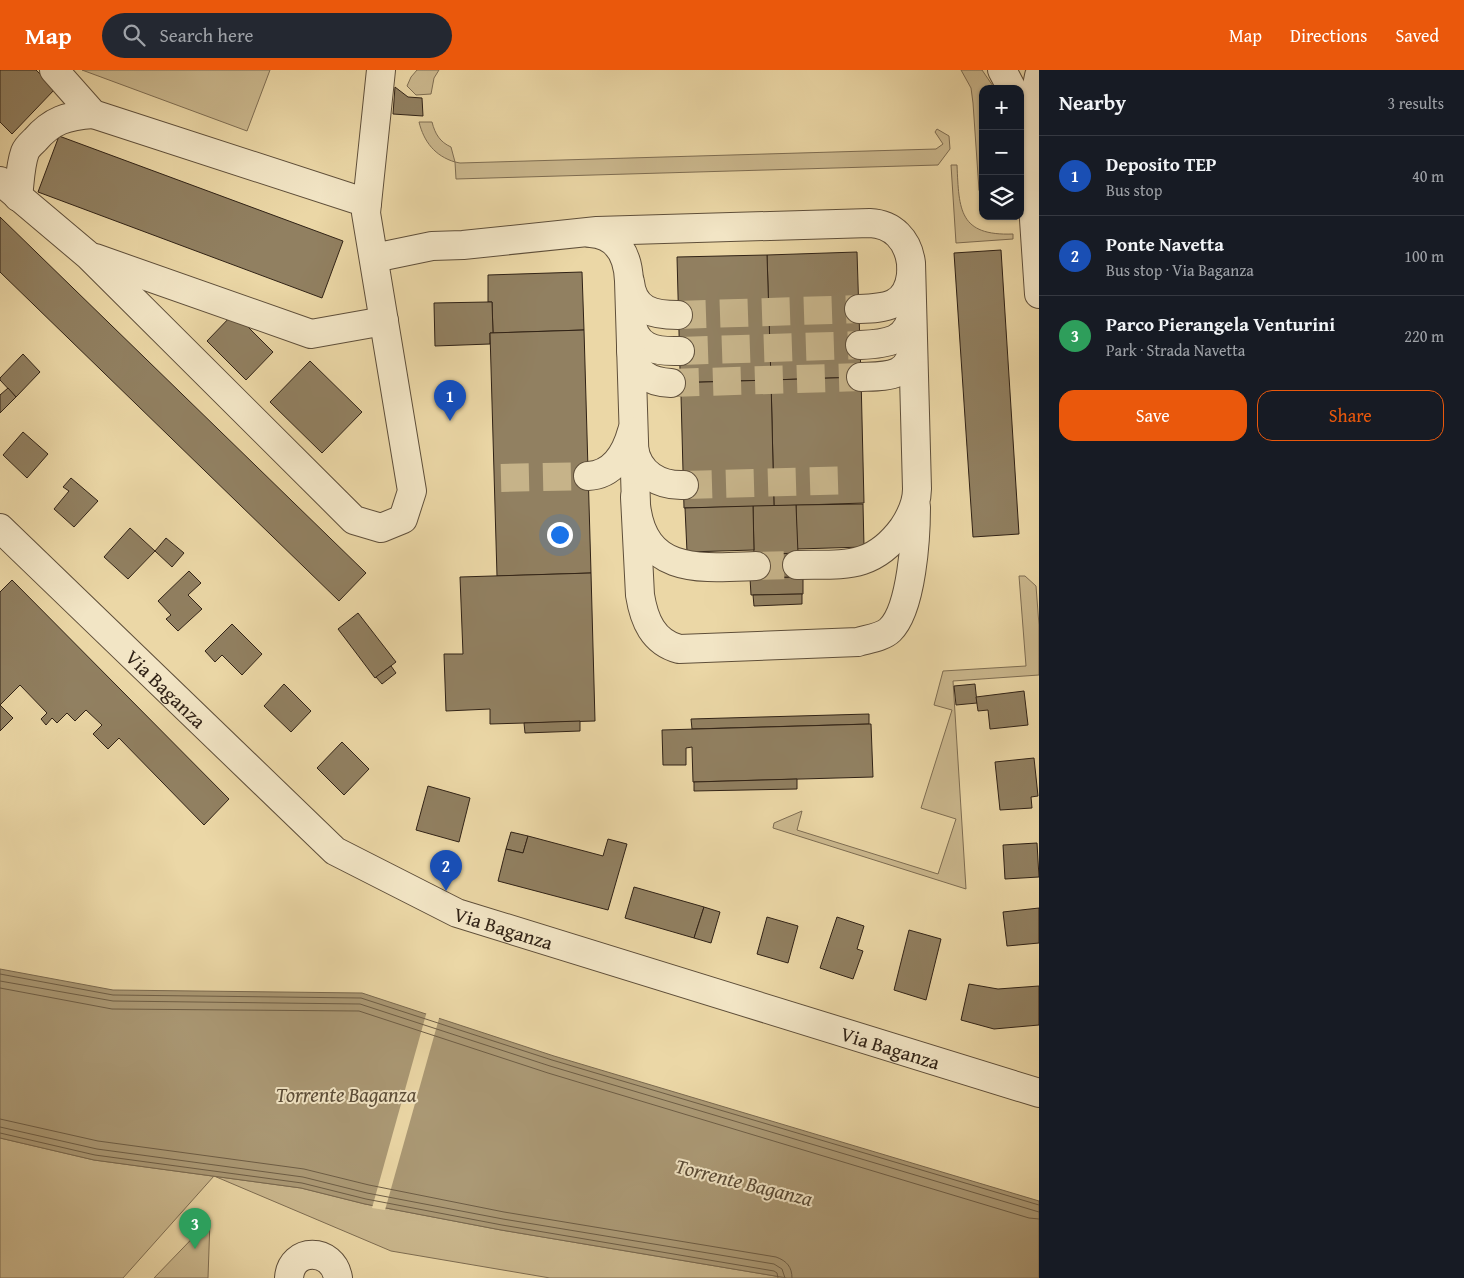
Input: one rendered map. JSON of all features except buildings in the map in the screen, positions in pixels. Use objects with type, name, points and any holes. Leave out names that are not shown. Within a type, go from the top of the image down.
[{"type":"street","points":[[54,70],[92,114]]},
{"type":"street","points":[[367,203],[92,114],[71,115],[47,126],[26,150],[21,170],[9,189],[89,256],[354,520],[381,528],[403,519],[412,491],[366,213],[384,72]]},
{"type":"street","points":[[1039,76],[1024,121],[1039,294]]},
{"type":"street","points":[[374,258],[432,246],[583,232],[879,224],[894,231],[901,238],[910,254],[917,488],[915,542],[908,585],[903,609],[890,630],[877,637],[858,642],[679,649],[668,646],[656,637],[642,610],[640,595],[635,498],[629,281],[626,257],[617,244],[602,235],[583,232]]},
{"type":"street","points":[[89,256],[310,334],[384,321]]},
{"type":"street","points":[[859,309],[886,307],[899,300],[908,289],[911,274]]},
{"type":"street","points":[[629,281],[634,297],[645,309],[660,314],[678,315]]},
{"type":"street","points":[[860,345],[887,344],[900,336],[909,324],[912,310]]},
{"type":"street","points":[[630,318],[635,334],[646,346],[660,351],[680,351]]},
{"type":"street","points":[[861,378],[894,375],[902,370],[912,354],[913,345]]},
{"type":"street","points":[[631,348],[632,357],[640,371],[653,381],[671,383]]},
{"type":"street","points":[[588,476],[604,473],[619,459],[630,438],[633,417]]},
{"type":"street","points":[[634,444],[639,462],[651,477],[667,484],[684,484]]},
{"type":"street","points":[[797,565],[853,563],[866,560],[882,551],[893,541],[909,519],[916,500],[917,488]]},
{"type":"street","points":[[635,498],[639,524],[650,543],[664,557],[683,565],[704,568],[756,566]]},
{"type":"street","name":"Via Baganza","points":[[0,528],[335,851],[457,912],[1039,1093]]},
{"type":"street","points":[[289,1278],[292,1267],[297,1260],[312,1254],[327,1259],[333,1264],[338,1278]]},
{"type":"shaded area","points":[[82,70],[270,70],[247,131]]},
{"type":"shaded area","points":[[417,70],[439,70],[434,78],[431,94],[416,95],[407,86]]},
{"type":"shaded area","points":[[961,70],[982,70],[992,85],[979,85],[979,190],[973,103],[971,88]]},
{"type":"shaded area","points":[[419,122],[432,122],[438,137],[451,147],[455,162],[442,156],[431,147],[424,136]]},
{"type":"shaded area","points":[[937,129],[949,136],[950,149],[938,165],[456,179],[455,162],[936,149],[943,144],[935,132]]},
{"type":"shaded area","points":[[951,165],[957,165],[961,207],[972,225],[995,233],[1013,234],[1013,239],[956,243]]},
{"type":"shaded area","points":[[1019,576],[1025,576],[1036,586],[1039,625],[1039,675],[953,681],[966,889],[773,828],[774,823],[802,811],[797,830],[938,874],[956,819],[921,808],[952,710],[934,705],[943,671],[1026,666]]},
{"type":"shaded area","points":[[0,1138],[94,1160],[214,1176],[123,1278],[0,1278]]},
{"type":"shaded area","points":[[215,1176],[301,1188],[365,1204],[501,1230],[787,1278],[550,1278],[391,1251]]},
{"type":"shaded area","points":[[210,1220],[208,1278],[154,1278]]},
{"type":"water","name":"Torrente Baganza","points":[[0,969],[113,990],[362,993],[554,1056],[1039,1201],[1039,1278],[787,1278],[501,1230],[365,1204],[301,1188],[94,1160],[0,1138]]},
{"type":"pier","points":[[427,1011],[440,1015],[385,1210],[372,1208]]},
{"type":"tunnel","points":[[678,315],[859,309]]},
{"type":"tunnel","points":[[680,351],[860,345]]},
{"type":"tunnel","points":[[671,383],[861,377]]},
{"type":"tunnel","points":[[501,478],[588,476]]},
{"type":"tunnel","points":[[684,485],[851,480]]},
{"type":"tunnel","points":[[756,566],[797,565]]},
{"type":"place","name":"Deposito TEP","points":[[450,421]]},
{"type":"place","name":"Ponte Navetta","points":[[446,891]]},
{"type":"place","name":"Parco Pierangela Venturini","points":[[195,1249]]}]
